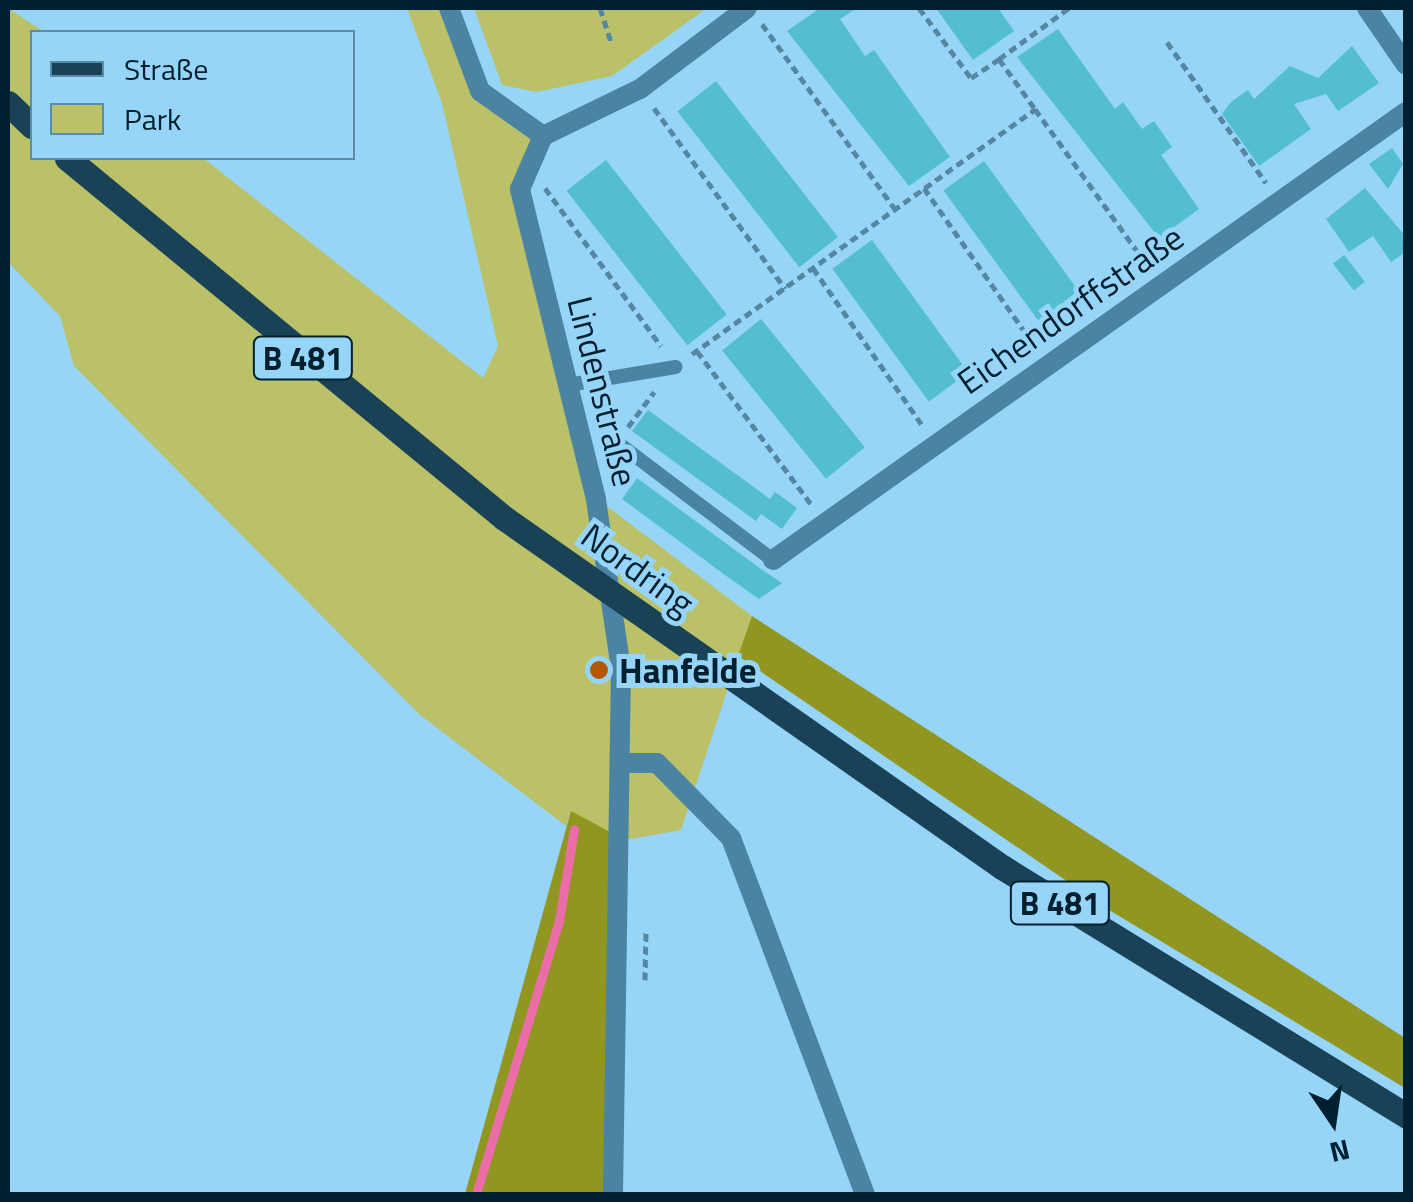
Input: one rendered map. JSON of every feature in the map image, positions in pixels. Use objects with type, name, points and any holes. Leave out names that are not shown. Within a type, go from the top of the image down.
[{"type":"main road","points":[[8,103],[30,124]]},
{"type":"main road","name":"Nordring","points":[[70,160],[288,346],[547,546],[724,675],[1002,866],[1406,1116]]},
{"type":"street","points":[[449,8],[480,91],[543,136]]},
{"type":"street","points":[[520,188],[543,136],[640,89],[748,8]]},
{"type":"street","points":[[1366,8],[1406,64]]},
{"type":"street","name":"Eichendorffstraße","points":[[773,560],[1406,112]]},
{"type":"street","name":"Lindenstraße","points":[[520,188],[568,385],[610,586],[623,763],[613,1194]]},
{"type":"street","points":[[623,763],[657,763],[731,838],[865,1194]]},
{"type":"lane","points":[[568,385],[675,366]]},
{"type":"lane","points":[[622,446],[773,560]]},
{"type":"path","points":[[600,8],[611,42]]},
{"type":"path","points":[[748,8],[895,209]]},
{"type":"path","points":[[919,8],[971,78],[1068,8]]},
{"type":"path","points":[[1167,42],[1280,202]]},
{"type":"path","points":[[999,59],[1161,284]]},
{"type":"path","points":[[640,89],[785,288]]},
{"type":"path","points":[[622,446],[675,366],[1035,110]]},
{"type":"path","points":[[520,188],[552,188],[675,366]]},
{"type":"path","points":[[924,188],[1048,365]]},
{"type":"path","points":[[813,268],[935,444]]},
{"type":"path","points":[[697,351],[824,523]]},
{"type":"green space","points":[[8,8],[41,30],[30,30],[30,160],[206,160],[483,378],[498,346],[442,103],[407,8],[449,8],[480,91],[543,136],[520,189],[596,498],[752,616],[681,830],[625,840],[571,812],[566,826],[420,715],[74,366],[60,316],[8,262]]},
{"type":"green space","points":[[474,8],[707,8],[612,76],[537,92],[502,85]]},
{"type":"shaded area","points":[[752,616],[1405,1038],[1405,1088],[1109,910],[738,656]]},
{"type":"shaded area","points":[[571,811],[625,840],[613,1194],[465,1194]]},
{"type":"building","points":[[820,8],[857,8],[840,19],[865,56],[874,50],[950,157],[909,186],[787,31]]},
{"type":"building","points":[[936,8],[998,8],[1014,31],[973,60]]},
{"type":"building","points":[[1058,29],[1115,109],[1123,102],[1142,129],[1154,121],[1172,147],[1161,155],[1199,209],[1159,238],[1017,57]]},
{"type":"building","points":[[1352,46],[1379,83],[1338,111],[1326,94],[1294,104],[1311,129],[1259,166],[1222,114],[1231,102],[1248,90],[1254,99],[1290,66],[1318,78]]},
{"type":"building","points":[[716,81],[838,237],[799,267],[677,111]]},
{"type":"building","points":[[1392,148],[1403,164],[1388,189],[1369,164]]},
{"type":"building","points":[[606,160],[727,314],[687,345],[567,191]]},
{"type":"building","points":[[984,161],[1080,293],[1039,322],[944,190]]},
{"type":"building","points":[[1365,188],[1406,237],[1406,252],[1391,262],[1373,236],[1349,252],[1326,219]]},
{"type":"building","points":[[872,240],[968,373],[929,401],[832,269]]},
{"type":"building","points":[[1344,255],[1365,282],[1354,290],[1333,264]]},
{"type":"building","points":[[761,319],[865,447],[826,479],[722,350]]},
{"type":"building","points":[[648,410],[770,499],[775,492],[797,508],[782,529],[761,514],[756,521],[632,431]]},
{"type":"building","points":[[637,478],[782,583],[759,599],[725,575],[622,499]]},
{"type":"waterway","points":[[476,1194],[559,920],[574,829]]},
{"type":"place","name":"Hanfelde","points":[[599,670]]}]
